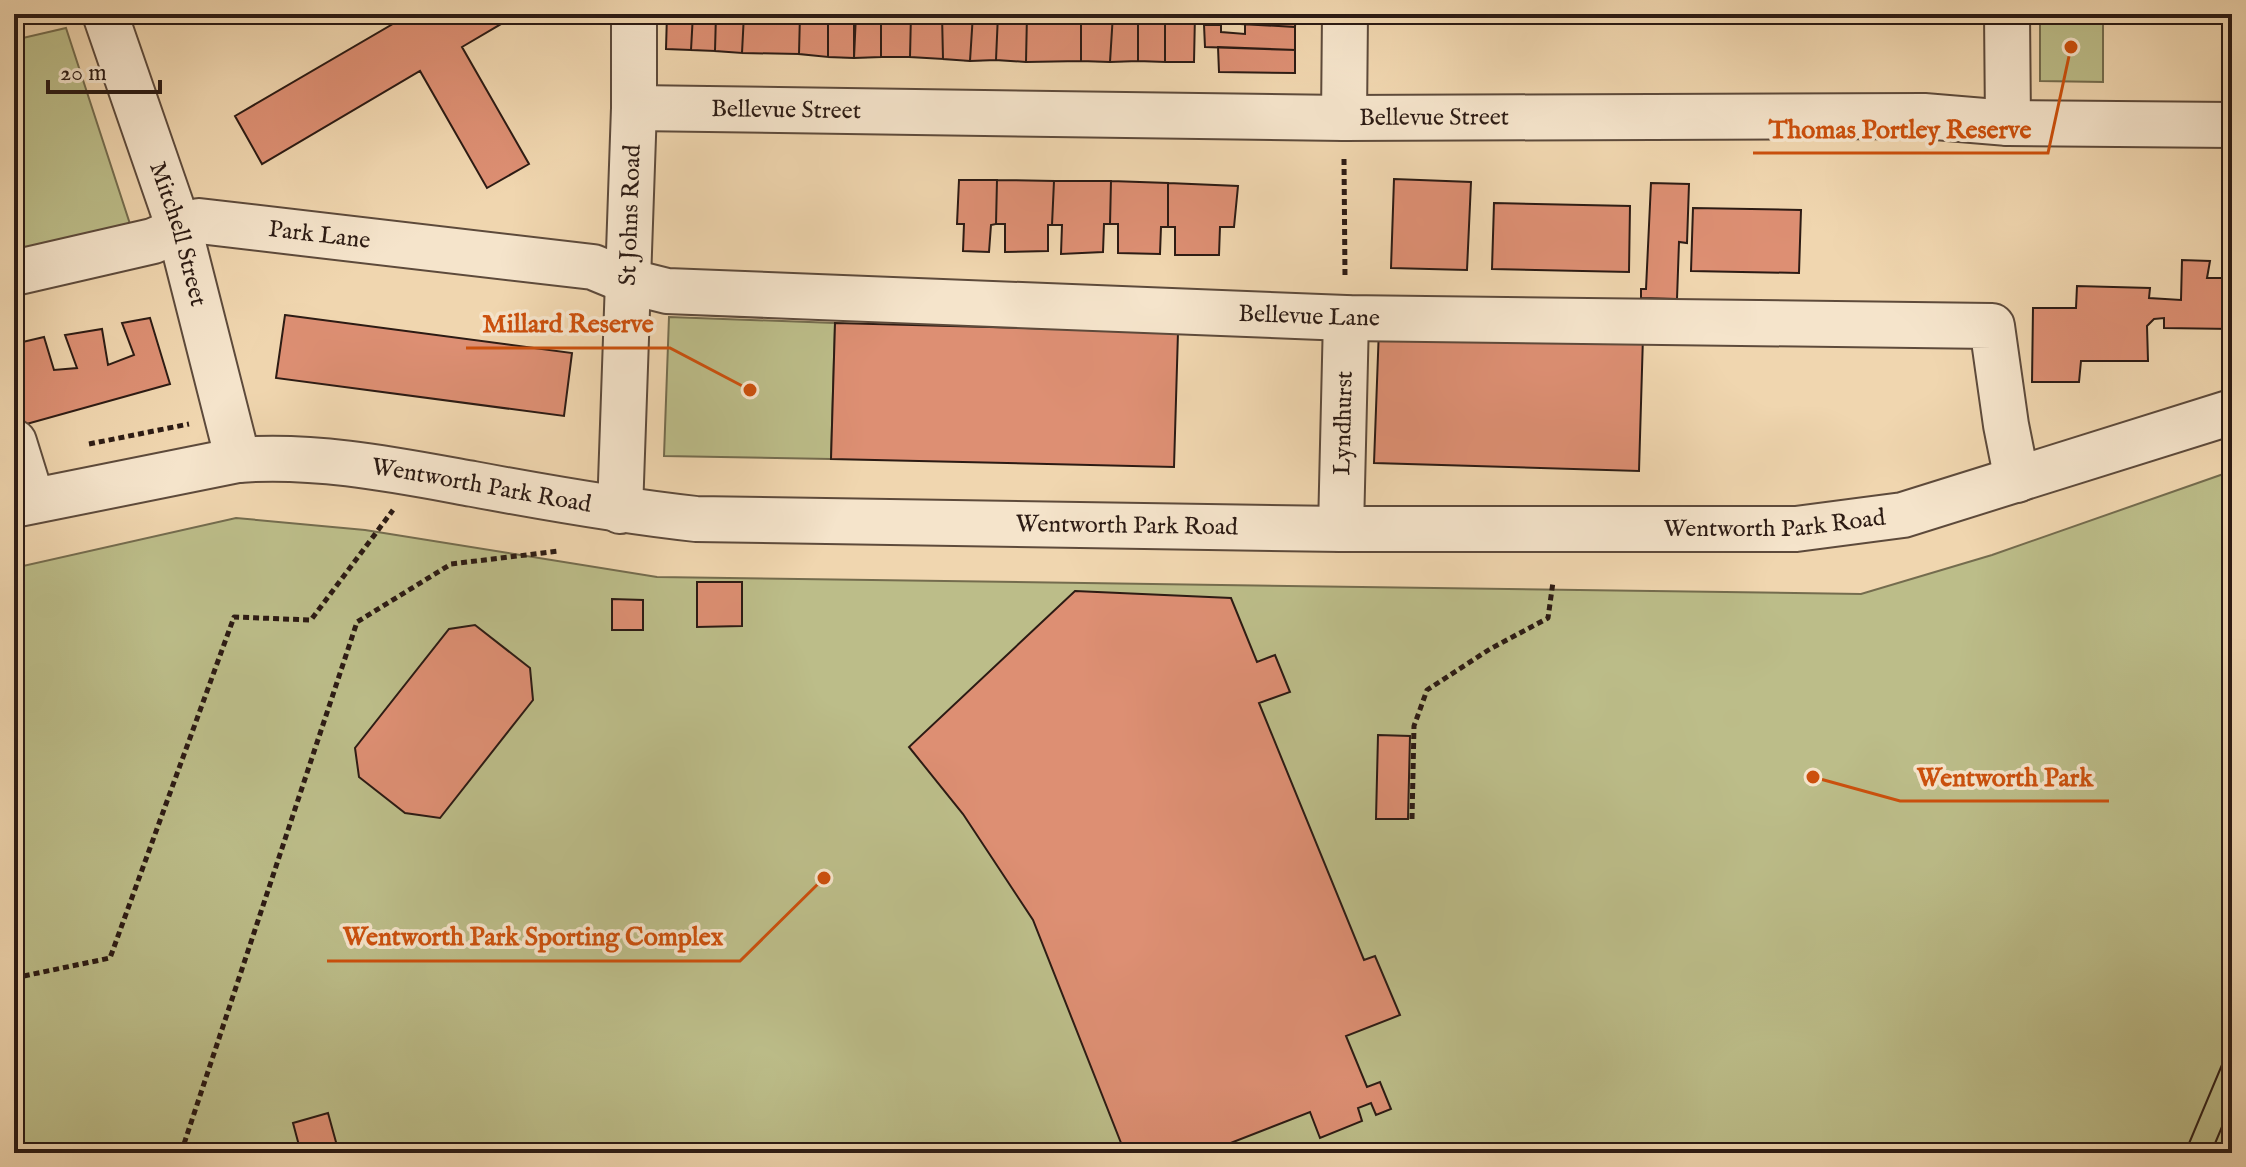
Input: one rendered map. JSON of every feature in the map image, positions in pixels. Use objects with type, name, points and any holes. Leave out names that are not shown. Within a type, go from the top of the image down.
[{"type":"street","name":"Mitchell Street","points":[[105,14],[179,228],[238,460]]},
{"type":"street","name":"St Johns Road","points":[[620,511],[634,108],[634,14]]},
{"type":"street","points":[[1344,118],[1345,14]]},
{"type":"street","points":[[2007,14],[2008,123]]},
{"type":"street","name":"Bellevue Street","points":[[634,108],[1344,118],[1924,116],[2008,123],[2232,125]]},
{"type":"street","name":"Park Lane","points":[[14,273],[153,241],[199,221],[593,267],[627,281]]},
{"type":"street","name":"Bellevue Lane","points":[[627,281],[667,291],[1346,318],[1992,326],[2017,480]]},
{"type":"street","name":"Lyndhurst","points":[[1341,529],[1346,318]]},
{"type":"street","name":"Wentworth Park Road","points":[[23,502],[238,460],[275,457],[416,473],[620,511],[696,519],[1341,529],[1796,529],[1903,515],[2232,412]]},
{"type":"street","points":[[14,442],[23,502]]},
{"type":"path","points":[[1344,118],[1346,318]]},
{"type":"path","points":[[79,447],[199,421]]},
{"type":"path","points":[[14,978],[110,958],[234,617],[311,620],[388,518],[416,473]]},
{"type":"path","points":[[181,1153],[357,622],[451,564],[559,551]]},
{"type":"path","points":[[1412,819],[1410,781],[1414,726],[1427,690],[1490,649],[1548,618],[1553,582]]},
{"type":"green space","points":[[2040,14],[2103,14],[2103,82],[2040,81]]},
{"type":"green space","points":[[66,28],[130,224],[14,253],[14,40]]},
{"type":"green space","points":[[669,317],[835,323],[831,459],[664,456]]},
{"type":"green space","points":[[2232,471],[2232,1153],[14,1153],[14,568],[236,518],[365,530],[657,577],[1861,594],[1992,555]]},
{"type":"building","points":[[410,14],[518,14],[462,47],[529,164],[487,188],[420,71],[262,164],[235,116]]},
{"type":"building","points":[[667,14],[693,14],[691,50],[666,49]]},
{"type":"building","points":[[693,14],[716,14],[715,51],[691,50]]},
{"type":"building","points":[[716,14],[744,14],[742,53],[715,51]]},
{"type":"building","points":[[744,14],[800,14],[799,54],[742,53]]},
{"type":"building","points":[[800,14],[828,14],[828,57],[799,54]]},
{"type":"building","points":[[828,14],[854,14],[854,58],[828,57]]},
{"type":"building","points":[[856,14],[881,14],[881,57],[854,58]]},
{"type":"building","points":[[881,14],[911,14],[910,57],[881,57]]},
{"type":"building","points":[[911,14],[942,14],[943,59],[910,57]]},
{"type":"building","points":[[942,14],[973,14],[970,61],[943,59]]},
{"type":"building","points":[[973,14],[998,14],[996,60],[970,61]]},
{"type":"building","points":[[998,14],[1027,14],[1026,62],[996,60]]},
{"type":"building","points":[[1027,14],[1081,14],[1081,61],[1026,62]]},
{"type":"building","points":[[1081,14],[1113,14],[1110,62],[1081,61]]},
{"type":"building","points":[[1113,14],[1138,14],[1138,61],[1110,62]]},
{"type":"building","points":[[1138,14],[1165,14],[1165,62],[1138,61]]},
{"type":"building","points":[[1165,14],[1195,14],[1194,62],[1165,62]]},
{"type":"building","points":[[1241,14],[1296,14],[1295,27],[1241,24]]},
{"type":"building","points":[[1245,24],[1295,27],[1295,50],[1205,47],[1204,25],[1221,25],[1221,32],[1245,34]]},
{"type":"building","points":[[1218,47],[1295,50],[1295,73],[1219,72]]},
{"type":"building","points":[[1394,179],[1471,182],[1467,270],[1391,268]]},
{"type":"building","points":[[959,180],[997,180],[996,224],[991,225],[989,252],[963,251],[964,224],[957,224]]},
{"type":"building","points":[[997,180],[1054,181],[1048,251],[1005,252],[1005,224],[996,224]]},
{"type":"building","points":[[1054,181],[1111,181],[1110,224],[1104,224],[1103,252],[1061,254],[1062,225],[1052,225]]},
{"type":"building","points":[[1111,181],[1168,183],[1168,227],[1161,227],[1160,254],[1118,253],[1118,224],[1110,224]]},
{"type":"building","points":[[1168,183],[1238,186],[1234,227],[1220,227],[1219,255],[1175,255],[1175,227],[1168,227]]},
{"type":"building","points":[[1651,183],[1689,184],[1687,243],[1679,242],[1677,299],[1641,298],[1641,289],[1646,289]]},
{"type":"building","points":[[1494,203],[1630,206],[1629,272],[1492,269]]},
{"type":"building","points":[[1693,208],[1801,210],[1799,273],[1691,271]]},
{"type":"building","points":[[2229,248],[2232,248],[2232,329],[2164,328],[2164,318],[2154,319],[2147,326],[2148,361],[2081,361],[2079,382],[2032,382],[2033,308],[2076,308],[2077,286],[2150,288],[2149,298],[2181,300],[2182,260],[2210,261],[2207,278],[2227,278]]},
{"type":"building","points":[[285,315],[572,353],[564,416],[276,378]]},
{"type":"building","points":[[150,318],[170,384],[23,425],[14,390],[14,344],[44,337],[54,370],[77,368],[65,335],[102,329],[108,365],[134,355],[122,323]]},
{"type":"building","points":[[835,323],[1178,332],[1174,467],[831,459]]},
{"type":"building","points":[[1379,328],[1643,336],[1639,471],[1374,463]]},
{"type":"building","points":[[697,582],[742,582],[742,626],[697,627]]},
{"type":"building","points":[[1075,591],[1231,598],[1257,662],[1275,655],[1290,692],[1259,703],[1364,960],[1375,956],[1400,1015],[1346,1036],[1367,1087],[1380,1082],[1391,1109],[1376,1115],[1371,1103],[1358,1108],[1362,1121],[1320,1138],[1310,1112],[1205,1153],[1125,1153],[1033,920],[963,814],[909,747]]},
{"type":"building","points":[[612,599],[643,600],[643,630],[612,630]]},
{"type":"building","points":[[475,625],[530,668],[533,700],[440,818],[405,813],[359,777],[355,748],[449,629]]},
{"type":"building","points":[[1378,735],[1410,736],[1408,819],[1376,819]]},
{"type":"building","points":[[328,1113],[339,1153],[301,1153],[293,1123]]},
{"type":"tram line","points":[[2185,1153],[2232,1041]]},
{"type":"tram line","points":[[2211,1153],[2232,1103]]},
{"type":"place","name":"Thomas Portley Reserve","points":[[2071,47]]},
{"type":"place","name":"Millard Reserve","points":[[750,390]]},
{"type":"place","name":"Wentworth Park","points":[[1813,777]]},
{"type":"place","name":"Wentworth Park Sporting Complex","points":[[824,878]]}]
